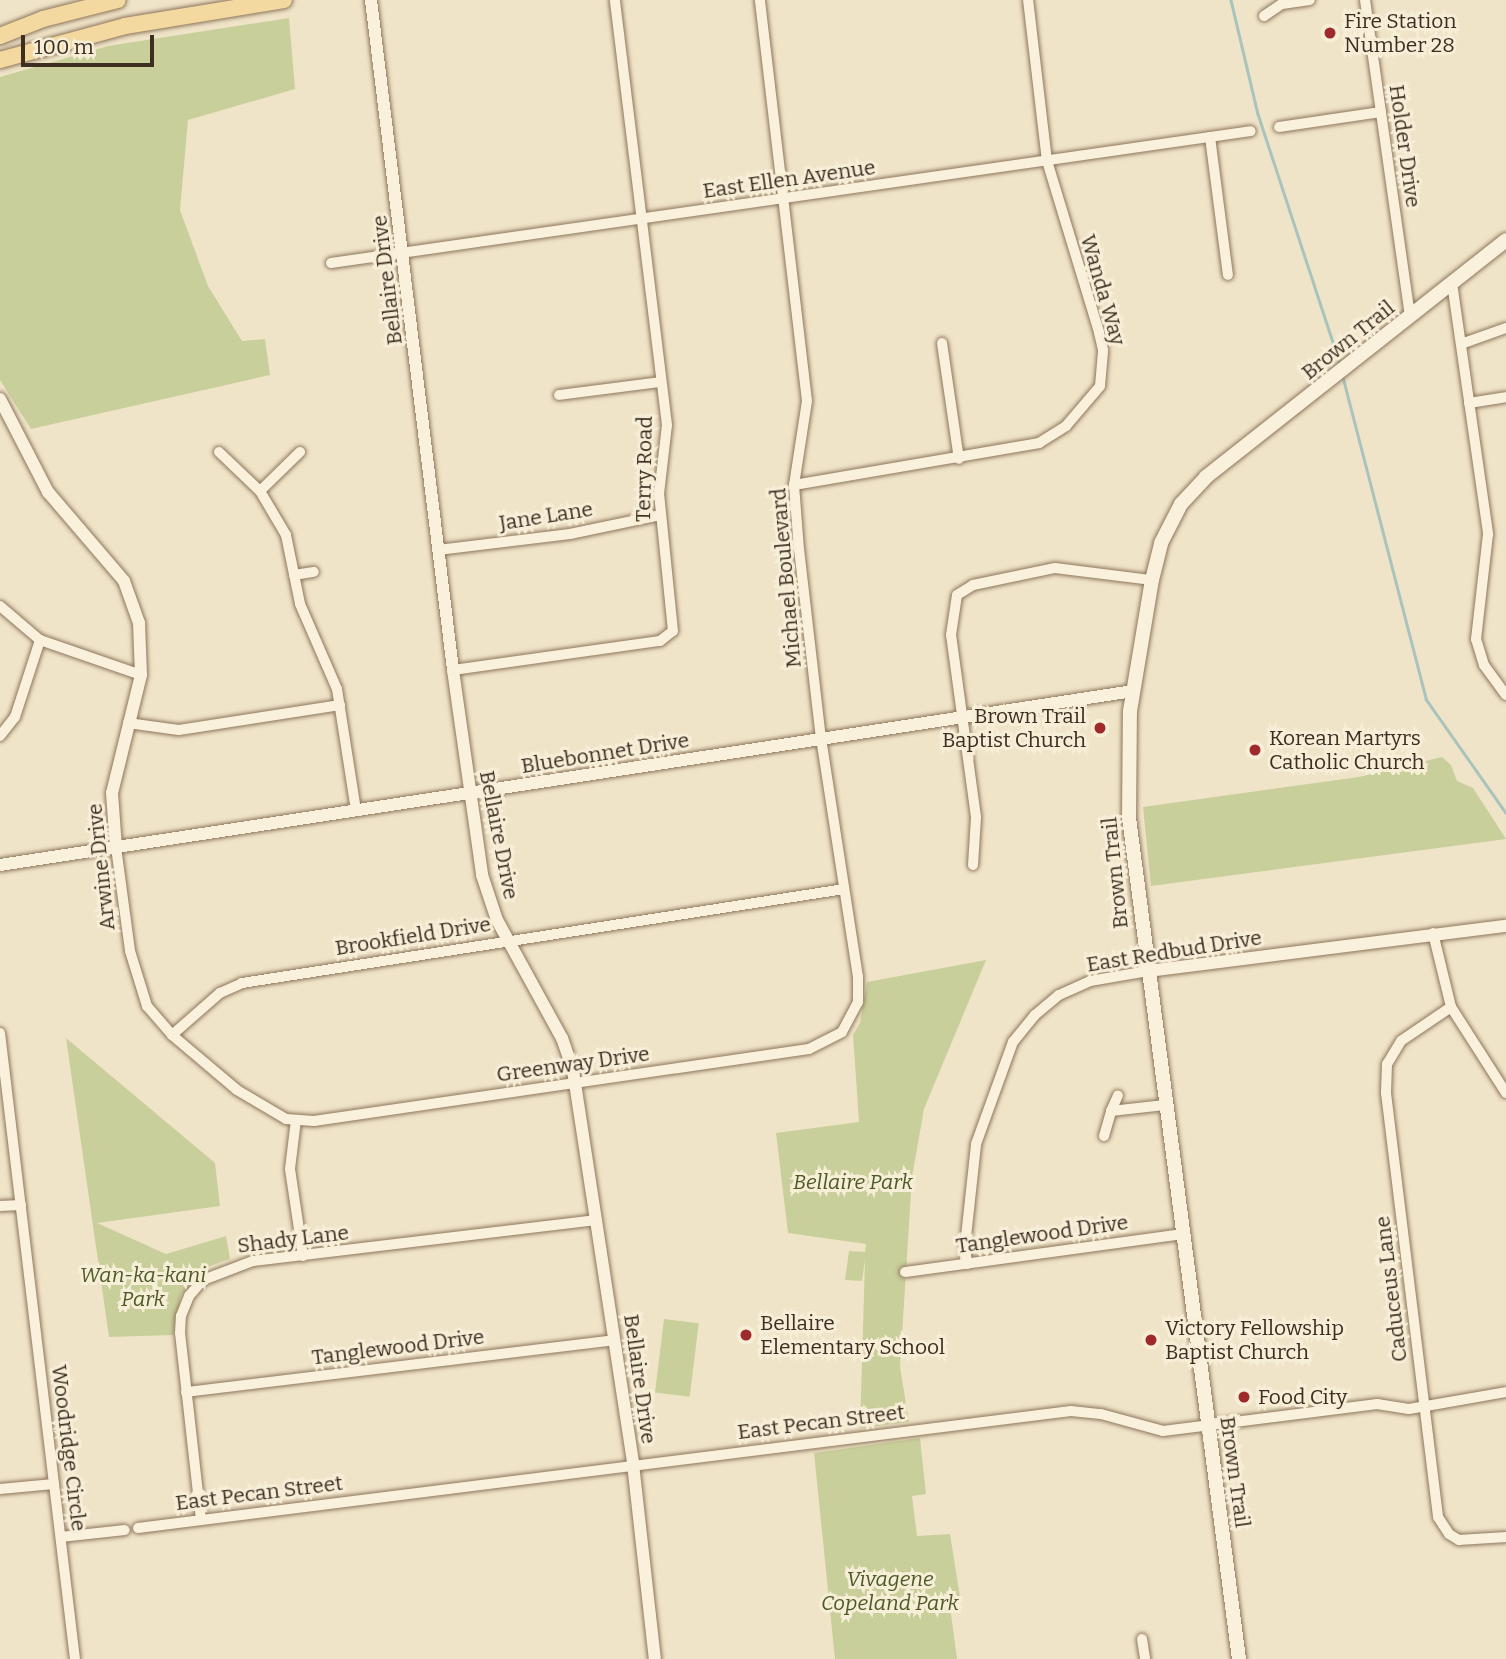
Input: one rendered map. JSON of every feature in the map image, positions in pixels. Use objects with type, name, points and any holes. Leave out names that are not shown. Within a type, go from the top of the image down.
[{"type":"main road","points":[[0,30],[118,0]]},
{"type":"main road","points":[[0,60],[125,26],[284,0]]},
{"type":"main road","points":[[0,36],[43,19]]},
{"type":"main road","name":"Brown Trail","points":[[1239,1659],[1129,818],[1133,691],[1152,580],[1161,543],[1190,494],[1506,240]]},
{"type":"street","name":"Bellaire Drive","points":[[371,0],[453,670],[486,891],[509,941],[562,1038],[576,1084],[633,1464],[654,1659]]},
{"type":"street","name":"Terry Road","points":[[453,670],[668,639],[672,623],[660,515],[659,472],[667,425],[615,0]]},
{"type":"street","name":"Michael Boulevard","points":[[760,0],[807,401],[794,485],[821,739],[859,990],[848,1024]]},
{"type":"street","name":"Wanda Way","points":[[794,485],[959,459],[1039,443],[1093,399],[1103,378],[1099,332],[1046,161],[1028,0]]},
{"type":"street","points":[[1264,16],[1282,4],[1310,0]]},
{"type":"street","name":"Holder Drive","points":[[1365,0],[1408,298],[1415,312]]},
{"type":"street","points":[[1279,127],[1381,113]]},
{"type":"street","name":"East Ellen Avenue","points":[[331,263],[1251,131]]},
{"type":"street","points":[[1210,137],[1228,275]]},
{"type":"street","points":[[1452,283],[1488,534],[1476,639],[1484,665],[1506,695]]},
{"type":"street","points":[[1461,344],[1506,328]]},
{"type":"street","points":[[942,343],[959,459]]},
{"type":"street","points":[[559,395],[660,382]]},
{"type":"street","points":[[1469,403],[1506,397]]},
{"type":"street","name":"Arwine Drive","points":[[0,399],[48,492],[124,581],[139,623],[141,675],[112,793],[116,847],[136,979],[147,1006],[172,1035],[237,1090],[271,1112],[296,1121]]},
{"type":"street","points":[[219,452],[260,491],[286,535],[300,604],[332,676],[340,705],[356,811]]},
{"type":"street","points":[[260,491],[300,452]]},
{"type":"street","name":"Jane Lane","points":[[438,550],[570,534],[660,515]]},
{"type":"street","points":[[972,865],[976,817],[950,620],[960,592],[988,581],[1055,568],[1152,580]]},
{"type":"street","points":[[294,575],[314,572]]},
{"type":"street","points":[[0,606],[40,640],[141,675]]},
{"type":"street","points":[[0,736],[15,717],[40,640]]},
{"type":"street","name":"Bluebonnet Drive","points":[[0,865],[1133,691]]},
{"type":"street","points":[[128,723],[179,730],[340,705]]},
{"type":"street","name":"Brookfield Drive","points":[[172,1035],[210,1000],[242,984],[844,889]]},
{"type":"street","name":"East Redbud Drive","points":[[967,1264],[965,1246],[976,1144],[985,1109],[1013,1042],[1035,1015],[1059,995],[1090,981],[1148,971],[1433,933],[1506,926]]},
{"type":"street","points":[[1433,933],[1451,1007],[1506,1093]]},
{"type":"street","name":"Caduceus Lane","points":[[1451,1007],[1401,1041],[1385,1075],[1423,1407],[1442,1526],[1449,1534],[1471,1542],[1506,1537]]},
{"type":"street","name":"Greenway Drive","points":[[296,1121],[576,1084],[809,1049],[833,1040],[848,1024]]},
{"type":"street","name":"Woodridge Circle","points":[[0,1033],[75,1659]]},
{"type":"street","points":[[1104,1136],[1118,1095]]},
{"type":"street","points":[[1111,1111],[1165,1105]]},
{"type":"street","points":[[296,1121],[290,1169],[303,1256]]},
{"type":"street","points":[[0,1206],[21,1205]]},
{"type":"street","name":"Shady Lane","points":[[201,1520],[186,1392],[181,1316],[195,1289],[213,1273],[230,1267],[303,1256],[597,1220]]},
{"type":"street","name":"Tanglewood Drive","points":[[905,1272],[1183,1234]]},
{"type":"street","name":"Tanglewood Drive","points":[[186,1392],[615,1340]]},
{"type":"street","name":"East Pecan Street","points":[[138,1528],[1071,1411],[1101,1414],[1153,1431],[1377,1404],[1423,1407],[1506,1392]]},
{"type":"street","points":[[0,1489],[54,1485]]},
{"type":"street","points":[[61,1537],[125,1530]]},
{"type":"street","points":[[1142,1639],[1144,1659]]},
{"type":"green space","points":[[289,18],[295,89],[188,120],[180,210],[208,286],[242,341],[265,339],[270,375],[31,429],[0,380],[0,77],[108,46]]},
{"type":"green space","points":[[1442,757],[1451,765],[1457,781],[1473,788],[1506,839],[1151,886],[1143,807],[1359,777]]},
{"type":"green space","name":"Bellaire Park","points":[[986,960],[924,1109],[912,1177],[900,1367],[909,1422],[860,1428],[865,1260],[862,1281],[845,1280],[849,1251],[865,1252],[866,1244],[788,1233],[776,1133],[859,1122],[853,1035],[860,1023],[867,982]]},
{"type":"green space","name":"Wan-ka-kani Park","points":[[66,1038],[215,1163],[220,1206],[97,1223],[166,1254],[226,1236],[230,1259],[210,1266],[181,1295],[173,1335],[109,1337]]},
{"type":"green space","points":[[664,1319],[699,1323],[690,1397],[655,1392]]},
{"type":"green space","name":"Vivagene Copeland Park","points":[[920,1438],[926,1494],[912,1496],[917,1536],[950,1534],[961,1603],[950,1606],[957,1659],[835,1659],[814,1453]]},
{"type":"waterway","points":[[1231,0],[1258,114],[1340,363]]},
{"type":"waterway","points":[[1343,377],[1426,699],[1506,813]]},
{"type":"place","name":"Fire Station Number 28","points":[[1330,33]]},
{"type":"place","name":"Brown Trail Baptist Church","points":[[1100,728]]},
{"type":"place","name":"Korean Martyrs Catholic Church","points":[[1255,750]]},
{"type":"place","name":"Bellaire Elementary School","points":[[746,1335]]},
{"type":"place","name":"Victory Fellowship Baptist Church","points":[[1151,1340]]},
{"type":"place","name":"Food City","points":[[1244,1397]]}]
